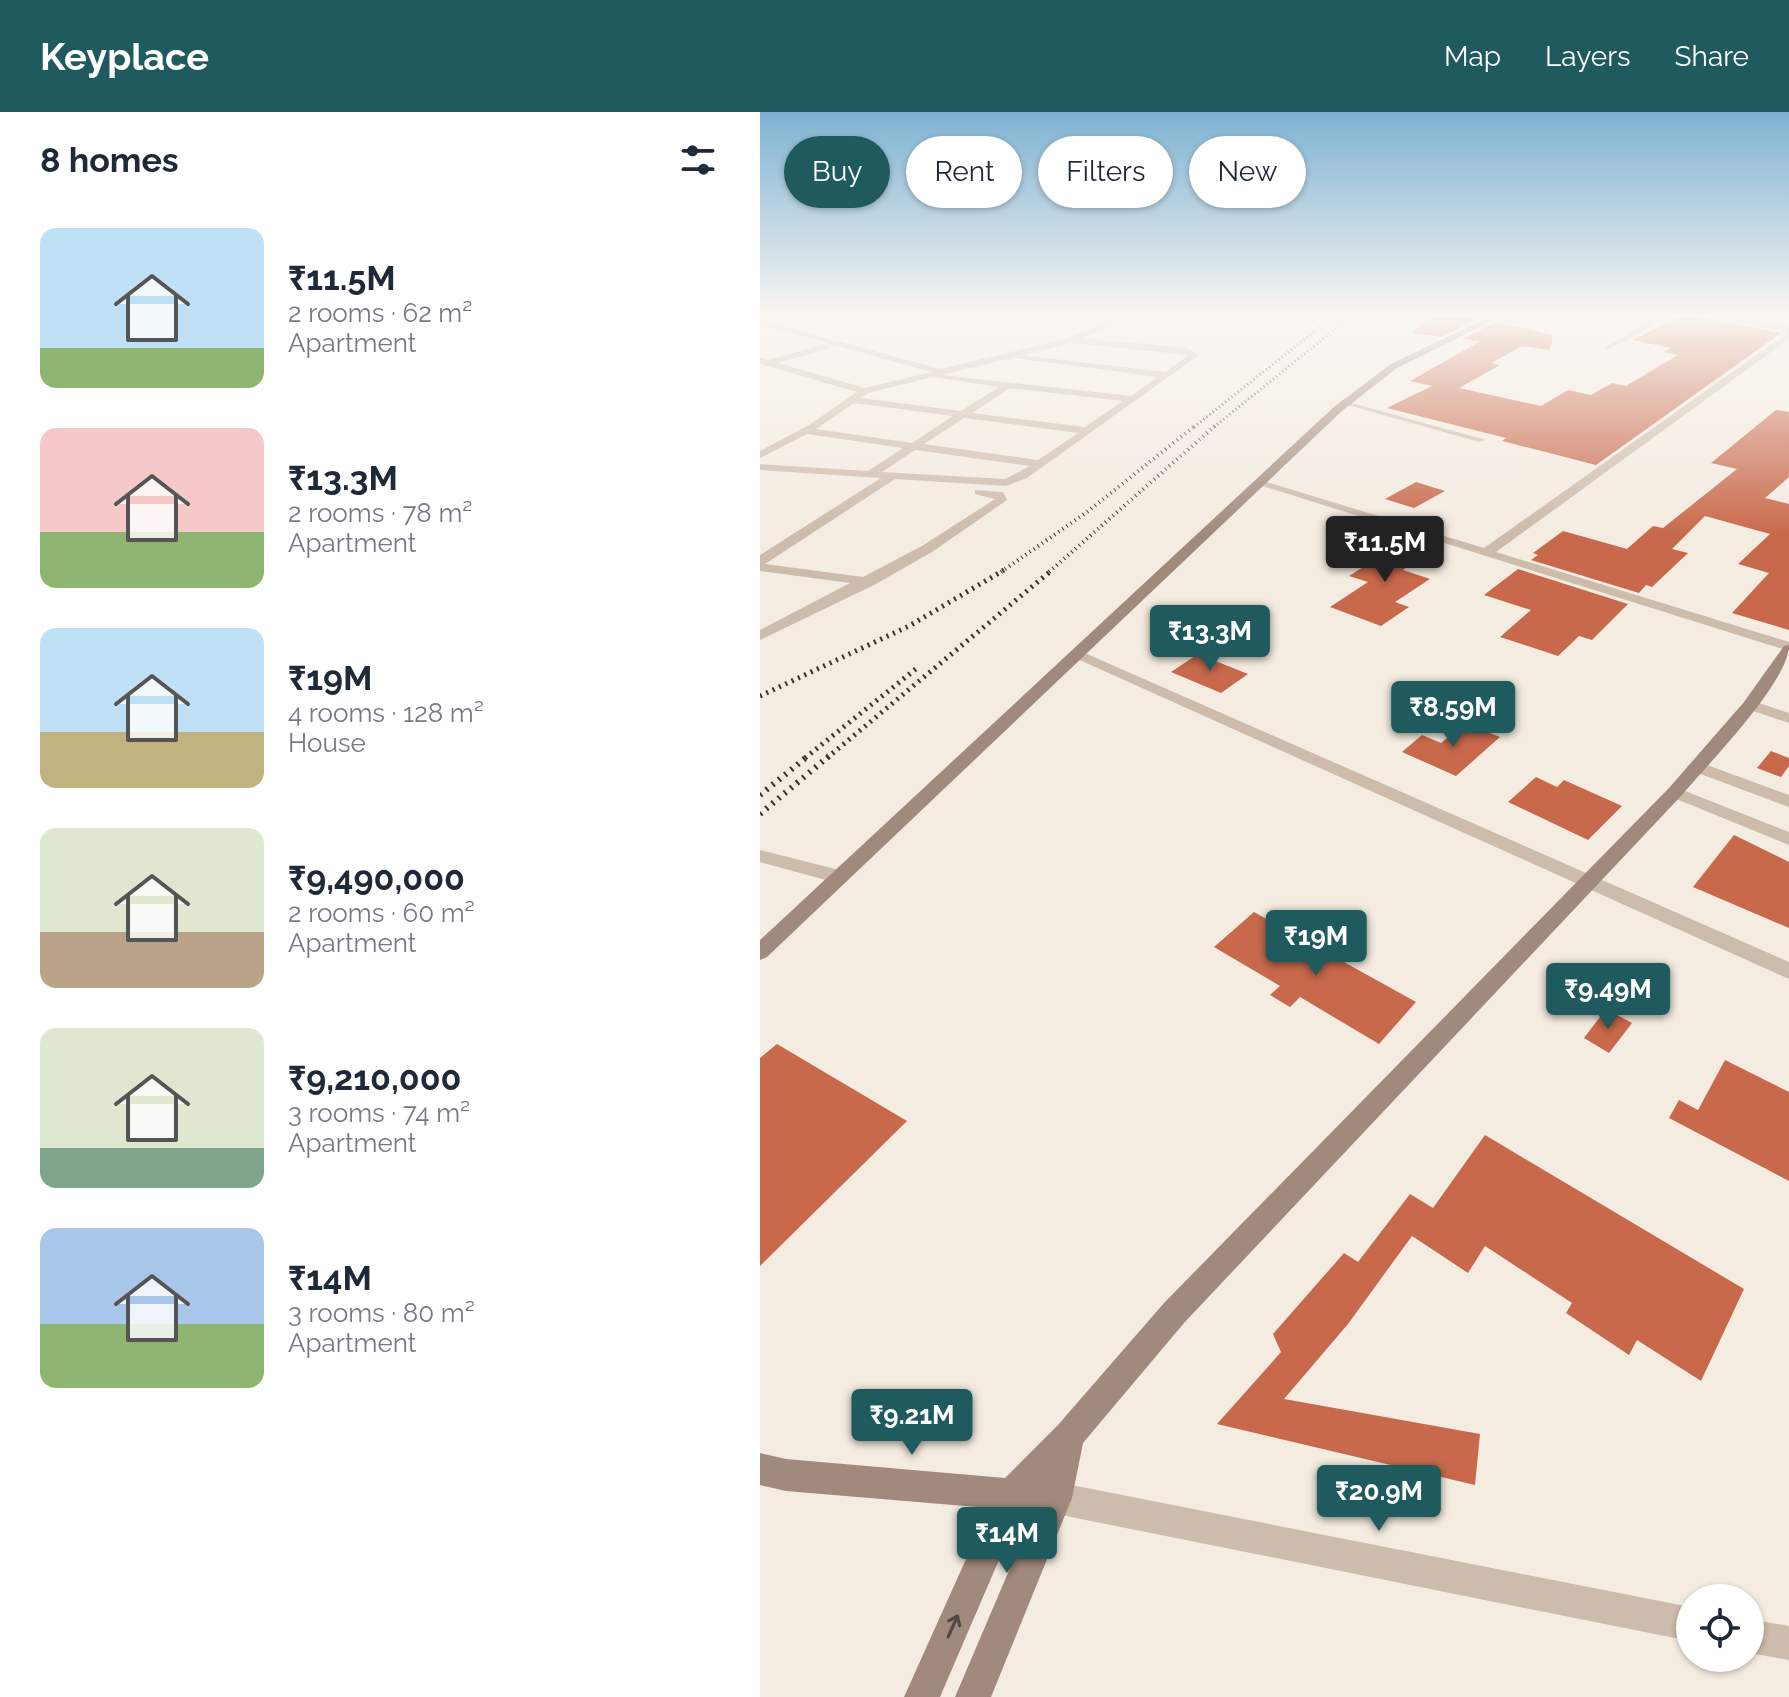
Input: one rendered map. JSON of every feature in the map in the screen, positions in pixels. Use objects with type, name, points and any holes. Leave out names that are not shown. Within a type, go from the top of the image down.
[{"type":"main road","points":[[760,952],[1259,483],[1367,387]]},
{"type":"main road","points":[[922,1697],[1012,1493],[1069,1436],[1174,1313],[1675,792],[1750,705],[1788,652]]},
{"type":"main road","points":[[973,1697],[1056,1498],[1069,1436]]},
{"type":"main road","points":[[760,1469],[786,1475],[1056,1498]]},
{"type":"street","points":[[851,387],[865,391]]},
{"type":"street","points":[[760,455],[805,431],[865,391],[880,387]]},
{"type":"street","points":[[869,475],[1005,387]]},
{"type":"street","points":[[1026,387],[1133,399]]},
{"type":"street","points":[[760,467],[995,485],[1015,481],[1150,387]]},
{"type":"street","points":[[1486,553],[1714,387]]},
{"type":"street","points":[[851,400],[1088,431]]},
{"type":"street","points":[[805,431],[1041,464]]},
{"type":"street","points":[[760,564],[891,477]]},
{"type":"street","points":[[1259,483],[1486,553],[1788,652]]},
{"type":"street","points":[[760,636],[869,582],[927,549],[1001,500],[999,494],[990,492],[879,484]]},
{"type":"street","points":[[760,564],[869,582]]},
{"type":"street","points":[[760,624],[780,628]]},
{"type":"street","points":[[1078,654],[1789,971]]},
{"type":"street","points":[[1750,705],[1789,718]]},
{"type":"street","points":[[1696,766],[1789,801]]},
{"type":"street","points":[[1675,792],[1789,839]]},
{"type":"street","points":[[760,856],[840,877]]},
{"type":"street","points":[[1056,1498],[1676,1621]]},
{"type":"street","points":[[1764,1639],[1789,1643]]},
{"type":"lane","points":[[1346,403],[1482,440]]},
{"type":"building","points":[[1430,387],[1461,387],[1541,406],[1568,390],[1591,395],[1605,387],[1705,387],[1596,465],[1387,408]]},
{"type":"building","points":[[1776,410],[1789,412],[1789,477],[1765,498],[1789,504],[1789,630],[1732,613],[1769,573],[1738,564],[1770,534],[1705,516],[1672,549],[1688,553],[1652,587],[1646,585],[1639,593],[1531,560],[1538,555],[1533,553],[1563,531],[1627,549],[1653,526],[1663,528],[1737,469],[1711,463]]},
{"type":"building","points":[[1416,482],[1445,491],[1414,508],[1385,499]]},
{"type":"building","points":[[1407,539],[1435,548],[1403,570],[1430,579],[1395,602],[1409,607],[1381,626],[1330,607],[1368,582],[1349,576]]},
{"type":"building","points":[[1518,569],[1628,604],[1592,640],[1579,636],[1558,656],[1500,637],[1531,610],[1484,595]]},
{"type":"building","points":[[1198,654],[1248,674],[1221,693],[1171,672]]},
{"type":"building","points":[[1465,723],[1500,737],[1456,776],[1402,752],[1422,735],[1441,743]]},
{"type":"building","points":[[1771,751],[1789,758],[1789,766],[1781,777],[1757,768]]},
{"type":"building","points":[[1536,777],[1557,787],[1564,780],[1622,806],[1588,840],[1508,802]]},
{"type":"building","points":[[1734,835],[1789,862],[1789,928],[1693,887]]},
{"type":"building","points":[[1254,912],[1416,1002],[1379,1044],[1300,997],[1290,1007],[1270,995],[1280,986],[1214,947]]},
{"type":"building","points":[[1588,978],[1612,990],[1593,1013],[1570,1001]]},
{"type":"building","points":[[1606,1009],[1632,1023],[1609,1053],[1584,1038]]},
{"type":"building","points":[[777,1044],[907,1121],[760,1266],[760,1058]]},
{"type":"building","points":[[1725,1060],[1789,1092],[1789,1181],[1669,1118],[1679,1100],[1698,1110]]},
{"type":"building","points":[[1485,1135],[1744,1289],[1701,1381],[1637,1340],[1629,1355],[1566,1313],[1572,1303],[1485,1246],[1468,1273],[1412,1236],[1348,1324],[1284,1399],[1480,1434],[1475,1485],[1217,1424],[1281,1352],[1273,1334],[1344,1253],[1358,1262],[1410,1194],[1433,1208]]},
{"type":"railway","points":[[1194,427],[1244,387]]},
{"type":"railway","points":[[1214,427],[1264,387]]},
{"type":"railway","points":[[1003,571],[1087,512],[1196,425]]},
{"type":"railway","points":[[1049,572],[1216,425]]},
{"type":"railway","points":[[827,758],[1052,570]]},
{"type":"railway","points":[[760,696],[909,626],[1003,571]]},
{"type":"railway","points":[[805,758],[917,668]]},
{"type":"railway","points":[[760,795],[808,756]]},
{"type":"railway","points":[[760,814],[829,756]]}]
